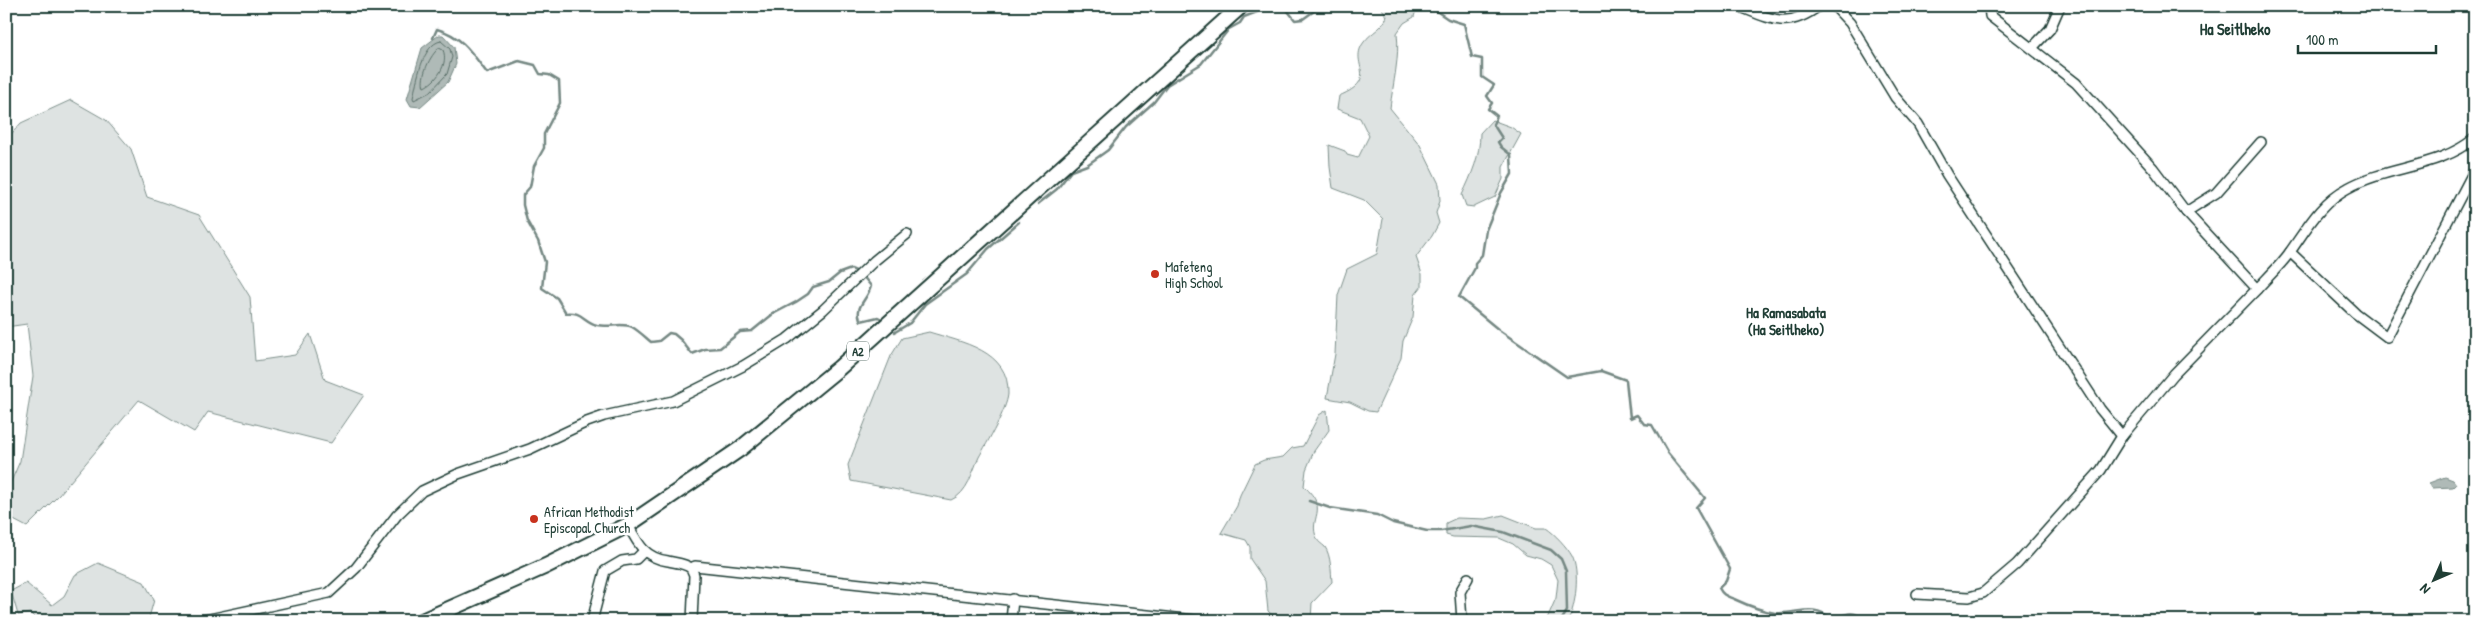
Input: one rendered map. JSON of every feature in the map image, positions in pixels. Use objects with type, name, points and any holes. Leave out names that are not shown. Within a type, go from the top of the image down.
[{"type":"main road","name":"A2","points":[[424,620],[546,566],[628,525],[740,449],[839,368],[1241,6]]},
{"type":"street","points":[[1738,6],[1758,16],[1780,21],[1801,18],[1819,6]]},
{"type":"street","points":[[1834,6],[1850,23],[1895,97],[1918,124],[1951,181],[2100,409],[2122,436]]},
{"type":"street","points":[[1988,6],[1990,16],[2076,83],[2153,168],[2186,212],[2257,289]]},
{"type":"street","points":[[2032,48],[2050,29],[2060,6]]},
{"type":"street","points":[[1917,594],[1969,598],[1983,593],[2017,564],[2046,534],[2101,470],[2122,436],[2200,345],[2257,289],[2290,252],[2304,229],[2329,202],[2346,189],[2365,179],[2433,159],[2475,138]]},
{"type":"street","points":[[2186,212],[2216,193],[2261,142]]},
{"type":"street","points":[[2290,252],[2355,313],[2387,337],[2475,169]]},
{"type":"street","points":[[200,621],[329,594],[356,568],[397,515],[422,491],[458,474],[530,448],[587,422],[604,416],[673,401],[743,366],[787,339],[823,310],[874,261],[906,234]]},
{"type":"street","points":[[628,525],[644,551],[657,560],[685,564],[691,568],[694,575],[692,621]]},
{"type":"street","points":[[592,621],[605,571],[622,561],[636,559],[644,551]]},
{"type":"street","points":[[691,568],[714,568],[1203,621]]},
{"type":"street","points":[[1462,621],[1460,592],[1468,578]]},
{"type":"street","points":[[1011,621],[1013,599]]},
{"type":"shaded area","points":[[1380,6],[1417,6],[1414,17],[1404,23],[1397,33],[1397,61],[1390,108],[1420,145],[1439,184],[1440,201],[1436,213],[1439,223],[1416,257],[1422,274],[1422,286],[1415,295],[1413,317],[1403,341],[1401,358],[1376,412],[1368,411],[1350,402],[1327,398],[1335,354],[1338,295],[1347,269],[1377,254],[1383,219],[1364,200],[1333,188],[1329,145],[1345,151],[1347,155],[1358,158],[1369,136],[1360,118],[1337,109],[1339,96],[1359,83],[1361,70],[1359,57],[1364,42],[1380,27],[1387,16]]},
{"type":"shaded area","points":[[71,100],[106,120],[131,149],[147,197],[199,215],[250,297],[255,361],[295,355],[310,334],[325,380],[364,395],[331,443],[208,412],[194,432],[139,400],[59,495],[27,527],[6,516],[6,493],[20,461],[33,376],[27,324],[6,327],[6,140],[21,123]]},
{"type":"shaded area","points":[[1492,120],[1511,127],[1521,134],[1503,167],[1503,179],[1495,197],[1474,207],[1466,206],[1462,195],[1475,165],[1480,133]]},
{"type":"shaded area","points":[[929,332],[969,344],[992,358],[1001,367],[1006,379],[1008,394],[1000,417],[979,457],[972,475],[962,492],[951,500],[851,481],[848,465],[891,356],[902,338]]},
{"type":"shaded area","points":[[1327,410],[1329,430],[1314,451],[1306,470],[1304,486],[1316,502],[1315,531],[1318,540],[1325,547],[1328,555],[1332,582],[1312,603],[1311,621],[1278,621],[1268,611],[1265,581],[1250,559],[1250,547],[1246,540],[1221,533],[1237,506],[1240,495],[1255,464],[1264,460],[1283,457],[1292,448],[1303,446],[1319,415]]},
{"type":"shaded area","points":[[1503,515],[1536,528],[1546,528],[1572,556],[1576,571],[1576,589],[1568,621],[1546,621],[1556,598],[1558,580],[1551,565],[1541,559],[1526,555],[1513,544],[1499,538],[1453,537],[1446,535],[1446,523],[1457,518],[1486,519]]},
{"type":"shaded area","points":[[98,563],[144,582],[154,600],[148,621],[38,621],[30,613],[18,615],[11,591],[26,583],[52,605],[64,596],[75,575]]},
{"type":"water","points":[[439,35],[443,35],[454,47],[456,64],[448,82],[420,107],[411,106],[407,99],[422,48]]},
{"type":"water","points":[[2445,477],[2453,480],[2456,484],[2453,487],[2432,488],[2429,483]]},
{"type":"waterway","points":[[1038,204],[1057,189],[1071,171],[1087,165],[1108,150],[1126,127],[1154,102],[1167,85],[1201,64],[1229,29],[1240,23],[1244,17],[1257,12],[1264,6]]},
{"type":"waterway","points":[[1284,6],[1295,20],[1303,19],[1321,6]]},
{"type":"waterway","points":[[1429,6],[1448,19],[1464,24],[1472,57],[1482,59],[1482,77],[1494,85],[1487,96],[1492,103],[1488,109],[1497,116],[1493,124],[1502,138],[1498,142],[1511,155],[1512,174],[1501,193],[1486,230],[1482,255],[1475,263],[1475,268],[1459,297],[1499,330],[1567,377],[1601,371],[1626,380],[1630,418],[1637,415],[1644,424],[1652,425],[1668,453],[1705,498],[1696,508],[1730,569],[1726,581],[1719,588],[1724,594],[1749,606],[1775,613],[1811,610],[1818,611],[1832,619],[1845,614],[1853,614],[1864,621]]},
{"type":"waterway","points":[[433,38],[437,29],[453,36],[466,46],[487,73],[519,61],[535,65],[540,74],[549,75],[559,81],[560,103],[544,134],[544,148],[534,166],[530,187],[523,195],[523,205],[527,221],[538,241],[545,262],[542,288],[557,298],[566,313],[576,313],[597,325],[632,327],[651,342],[659,341],[669,333],[674,334],[692,354],[705,349],[720,348],[740,332],[752,331],[773,314],[808,294],[813,287],[829,282],[840,273],[851,269],[858,272]]},
{"type":"waterway","points":[[895,332],[910,323],[925,304],[967,274],[988,249],[1019,222]]},
{"type":"waterway","points":[[862,275],[871,286],[860,307],[859,316],[861,321],[878,317],[882,319]]},
{"type":"waterway","points":[[1309,501],[1330,508],[1377,515],[1393,523],[1427,531],[1441,531],[1471,526],[1503,532],[1551,550],[1561,559],[1566,571],[1567,611],[1561,621]]},
{"type":"place","name":"Mafeteng High School","points":[[1155,274]]},
{"type":"place","name":"African Methodist Episcopal Church","points":[[534,519]]},
{"type":"district","name":"Ha Seitlheko","points":[[2235,29]]},
{"type":"district","name":"Ha Ramasabata (Ha Seitlheko)","points":[[1786,320]]}]
